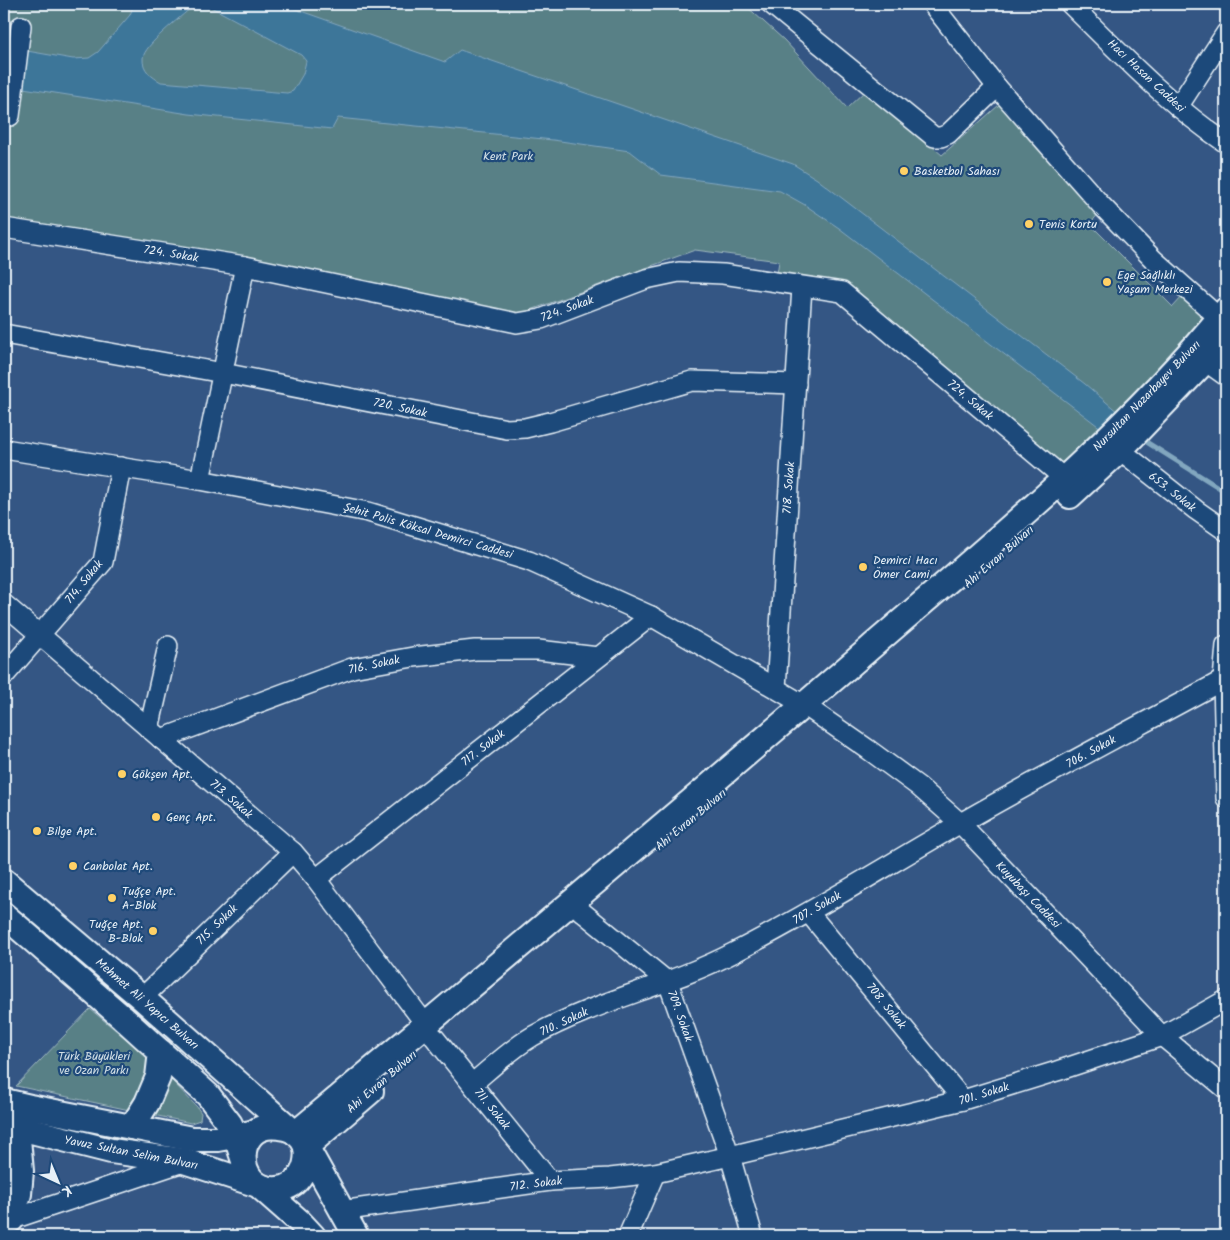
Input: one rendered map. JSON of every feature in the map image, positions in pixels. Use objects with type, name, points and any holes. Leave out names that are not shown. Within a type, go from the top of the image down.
[{"type":"main road","name":"Nursultan Nazarbayev Bulvarı","points":[[1070,485],[1120,450],[1205,360],[1225,322]]},
{"type":"main road","name":"Nursultan Nazarbayev Bulvarı","points":[[1070,485],[1146,400],[1225,322]]},
{"type":"main road","name":"Ahi Evran Bulvarı","points":[[297,1136],[581,911],[1070,485]]},
{"type":"main road","name":"Ahi Evran Bulvarı","points":[[430,1031],[811,710]]},
{"type":"main road","name":"Mehmet Ali Yapıcı Bulvarı","points":[[4,881],[142,998],[297,1136],[356,1236]]},
{"type":"main road","name":"Mehmet Ali Yapıcı Bulvarı","points":[[4,915],[122,1017],[208,1095],[245,1142]]},
{"type":"main road","points":[[132,1127],[147,1103],[158,1078],[161,1052]]},
{"type":"main road","name":"Yavuz Sultan Selim Bulvarı","points":[[4,1101],[30,1108],[192,1139],[245,1142]]},
{"type":"main road","points":[[258,1185],[268,1189],[278,1189],[288,1187],[297,1181],[303,1173],[306,1164],[297,1136],[271,1125],[262,1128],[245,1142],[245,1169],[250,1178],[313,1236]]},
{"type":"main road","points":[[7,1221],[19,1194],[21,1171],[10,1126]]},
{"type":"main road","name":"Yavuz Sultan Selim Bulvarı","points":[[10,1126],[111,1151],[184,1162],[258,1185]]},
{"type":"street","points":[[771,4],[934,137],[948,134],[997,87]]},
{"type":"street","points":[[932,4],[997,87],[1056,156],[1146,253],[1225,322]]},
{"type":"street","name":"Hacı Hasan Caddesi","points":[[1080,8],[1136,69],[1178,107],[1226,143]]},
{"type":"street","points":[[10,116],[21,26]]},
{"type":"street","points":[[1178,107],[1226,33]]},
{"type":"street","name":"724. Sokak","points":[[4,228],[245,266],[517,323],[541,319],[646,279],[679,272],[723,274],[802,288],[842,292],[1070,485]]},
{"type":"street","points":[[200,480],[245,266]]},
{"type":"street","name":"718. Sokak","points":[[776,688],[802,288]]},
{"type":"street","name":"720. Sokak","points":[[4,334],[222,373],[506,429],[525,428],[550,422],[692,381],[796,384]]},
{"type":"street","points":[[1205,360],[1226,376]]},
{"type":"street","name":"Şehit Polis Köksal Demirci Caddesi","points":[[4,449],[200,480],[368,512],[529,561],[651,616],[811,710]]},
{"type":"street","name":"653. Sokak","points":[[1120,450],[1196,510],[1226,531]]},
{"type":"street","name":"714. Sokak","points":[[4,676],[103,562],[121,468]]},
{"type":"street","name":"713. Sokak","points":[[4,604],[293,852],[316,879],[430,1031]]},
{"type":"street","name":"717. Sokak","points":[[316,879],[651,616]]},
{"type":"street","points":[[1226,645],[1223,680],[1226,798]]},
{"type":"street","points":[[155,734],[168,646]]},
{"type":"street","name":"716. Sokak","points":[[155,734],[352,668],[413,657],[475,650],[538,650],[598,657]]},
{"type":"street","name":"706. Sokak","points":[[960,823],[1223,680]]},
{"type":"street","name":"Kuyubaşı Caddesi","points":[[811,710],[918,786],[960,823],[1162,1036],[1226,1089]]},
{"type":"street","name":"707. Sokak","points":[[668,982],[733,953],[809,912],[960,823]]},
{"type":"street","name":"715. Sokak","points":[[142,998],[293,852]]},
{"type":"street","name":"709. Sokak","points":[[581,911],[668,982],[730,1156],[753,1236]]},
{"type":"street","name":"708. Sokak","points":[[809,912],[963,1100]]},
{"type":"street","name":"710. Sokak","points":[[472,1084],[531,1037],[564,1020],[620,997],[668,982]]},
{"type":"street","name":"701. Sokak","points":[[730,1156],[963,1100],[1057,1071],[1162,1036],[1226,1000]]},
{"type":"street","name":"711. Sokak","points":[[430,1031],[550,1181]]},
{"type":"street","name":"712. Sokak","points":[[340,1210],[550,1181],[610,1178],[655,1173],[730,1156]]},
{"type":"street","points":[[7,1221],[184,1162]]},
{"type":"street","points":[[628,1236],[655,1173]]},
{"type":"green space","name":"Kent Park","points":[[4,4],[744,4],[784,40],[847,108],[866,90],[942,155],[999,105],[1010,109],[1099,213],[1090,224],[1173,307],[1182,297],[1206,317],[1205,322],[1066,469],[843,286],[777,274],[779,261],[695,250],[520,314],[298,267],[161,243],[4,221]]},
{"type":"green space","name":"Türk Büyükleri ve Ozan Parkı","points":[[90,1009],[152,1060],[197,1107],[201,1113],[200,1120],[191,1123],[16,1086]]},
{"type":"water","points":[[134,4],[281,4],[445,62],[460,50],[793,164],[817,179],[1085,384],[1119,413],[1102,429],[839,228],[780,191],[661,175],[630,151],[553,140],[338,118],[332,129],[189,114],[4,85],[4,47],[73,59],[89,58],[98,52],[130,15]],"holes":[[[199,5],[209,6],[301,55],[306,61],[303,74],[293,91],[287,93],[161,82],[148,73],[144,66],[143,58],[145,52],[156,39],[192,7]]]},
{"type":"waterway","points":[[1148,443],[1226,492]]},
{"type":"place","name":"Basketbol Sahası","points":[[904,171]]},
{"type":"place","name":"Tenis Kortu","points":[[1029,224]]},
{"type":"place","name":"Ege Sağlıklı Yaşam Merkezi","points":[[1107,282]]},
{"type":"place","name":"Demirci Hacı Ömer Cami","points":[[863,567]]},
{"type":"place","name":"Gökşen Apt.","points":[[122,774]]},
{"type":"place","name":"Genç Apt.","points":[[156,817]]},
{"type":"place","name":"Bilge Apt.","points":[[37,831]]},
{"type":"place","name":"Canbolat Apt.","points":[[73,866]]},
{"type":"place","name":"Tuğçe Apt. A-Blok","points":[[112,898]]},
{"type":"place","name":"Tuğçe Apt. B-Blok","points":[[153,931]]}]
